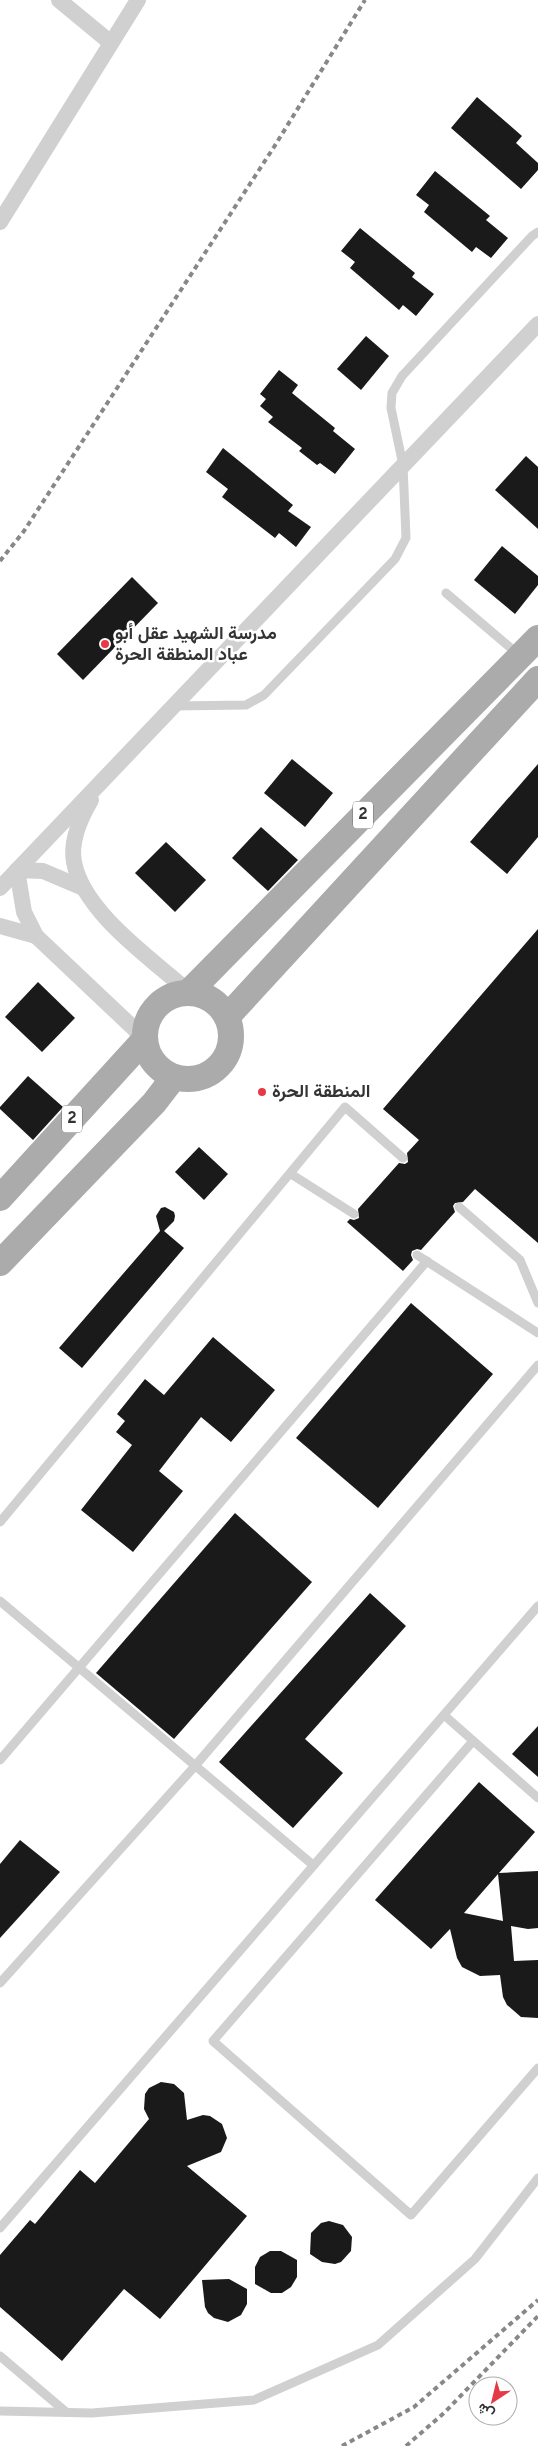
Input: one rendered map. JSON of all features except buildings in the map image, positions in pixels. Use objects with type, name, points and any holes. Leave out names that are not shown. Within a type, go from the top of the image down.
[{"type":"main road","name":"2","points":[[189,992],[533,642]]},
{"type":"main road","points":[[227,1017],[538,679]]},
{"type":"main road","points":[[189,992],[204,996],[218,1004],[227,1017],[231,1031],[231,1046],[225,1059],[216,1070],[203,1077],[189,1079],[174,1077],[160,1068],[150,1055],[145,1039],[147,1023],[153,1010],[163,1001],[175,995],[189,992]]},
{"type":"main road","name":"2","points":[[0,1198],[145,1039]]},
{"type":"main road","points":[[0,1263],[154,1103],[174,1077]]},
{"type":"street","points":[[60,0],[111,43]]},
{"type":"street","points":[[0,222],[138,0]]},
{"type":"street","points":[[0,888],[538,324]]},
{"type":"street","points":[[102,781],[85,811],[75,835],[74,861],[83,888],[102,914],[189,992]]},
{"type":"street","points":[[17,870],[43,871],[83,888]]},
{"type":"street","points":[[17,870],[24,912],[36,936],[145,1039]]},
{"type":"street","points":[[0,926],[36,936]]},
{"type":"lane","points":[[173,706],[246,705],[264,695],[395,559],[406,538],[403,466],[391,408],[392,393],[402,376],[532,236],[538,232]]},
{"type":"lane","points":[[446,593],[533,642]]},
{"type":"lane","points":[[0,1522],[345,1107],[403,1158]]},
{"type":"lane","points":[[291,1174],[354,1214]]},
{"type":"lane","points":[[459,1207],[520,1260],[538,1303]]},
{"type":"lane","points":[[417,1255],[538,1333]]},
{"type":"lane","points":[[0,1760],[427,1261]]},
{"type":"lane","points":[[0,1983],[195,1766],[538,1365]]},
{"type":"lane","points":[[0,1601],[312,1866]]},
{"type":"lane","points":[[0,2228],[538,1606]]},
{"type":"lane","points":[[444,1715],[538,1798]]},
{"type":"lane","points":[[473,1741],[213,2041],[411,2216],[538,2068]]},
{"type":"lane","points":[[0,2412],[92,2413],[254,2400],[378,2345],[475,2259],[538,2178]]},
{"type":"lane","points":[[0,2356],[66,2412]]},
{"type":"railway","points":[[0,561],[24,531],[274,147],[365,0]]},
{"type":"railway","points":[[342,2446],[414,2407],[538,2300]]},
{"type":"railway","points":[[406,2446],[444,2413],[538,2316]]},
{"type":"place","name":"مدرسة الشهيد عقل أبو عباد المنطقة الحرة","points":[[105,644]]},
{"type":"place","name":"المنطقة الحرة","points":[[262,1092]]}]
